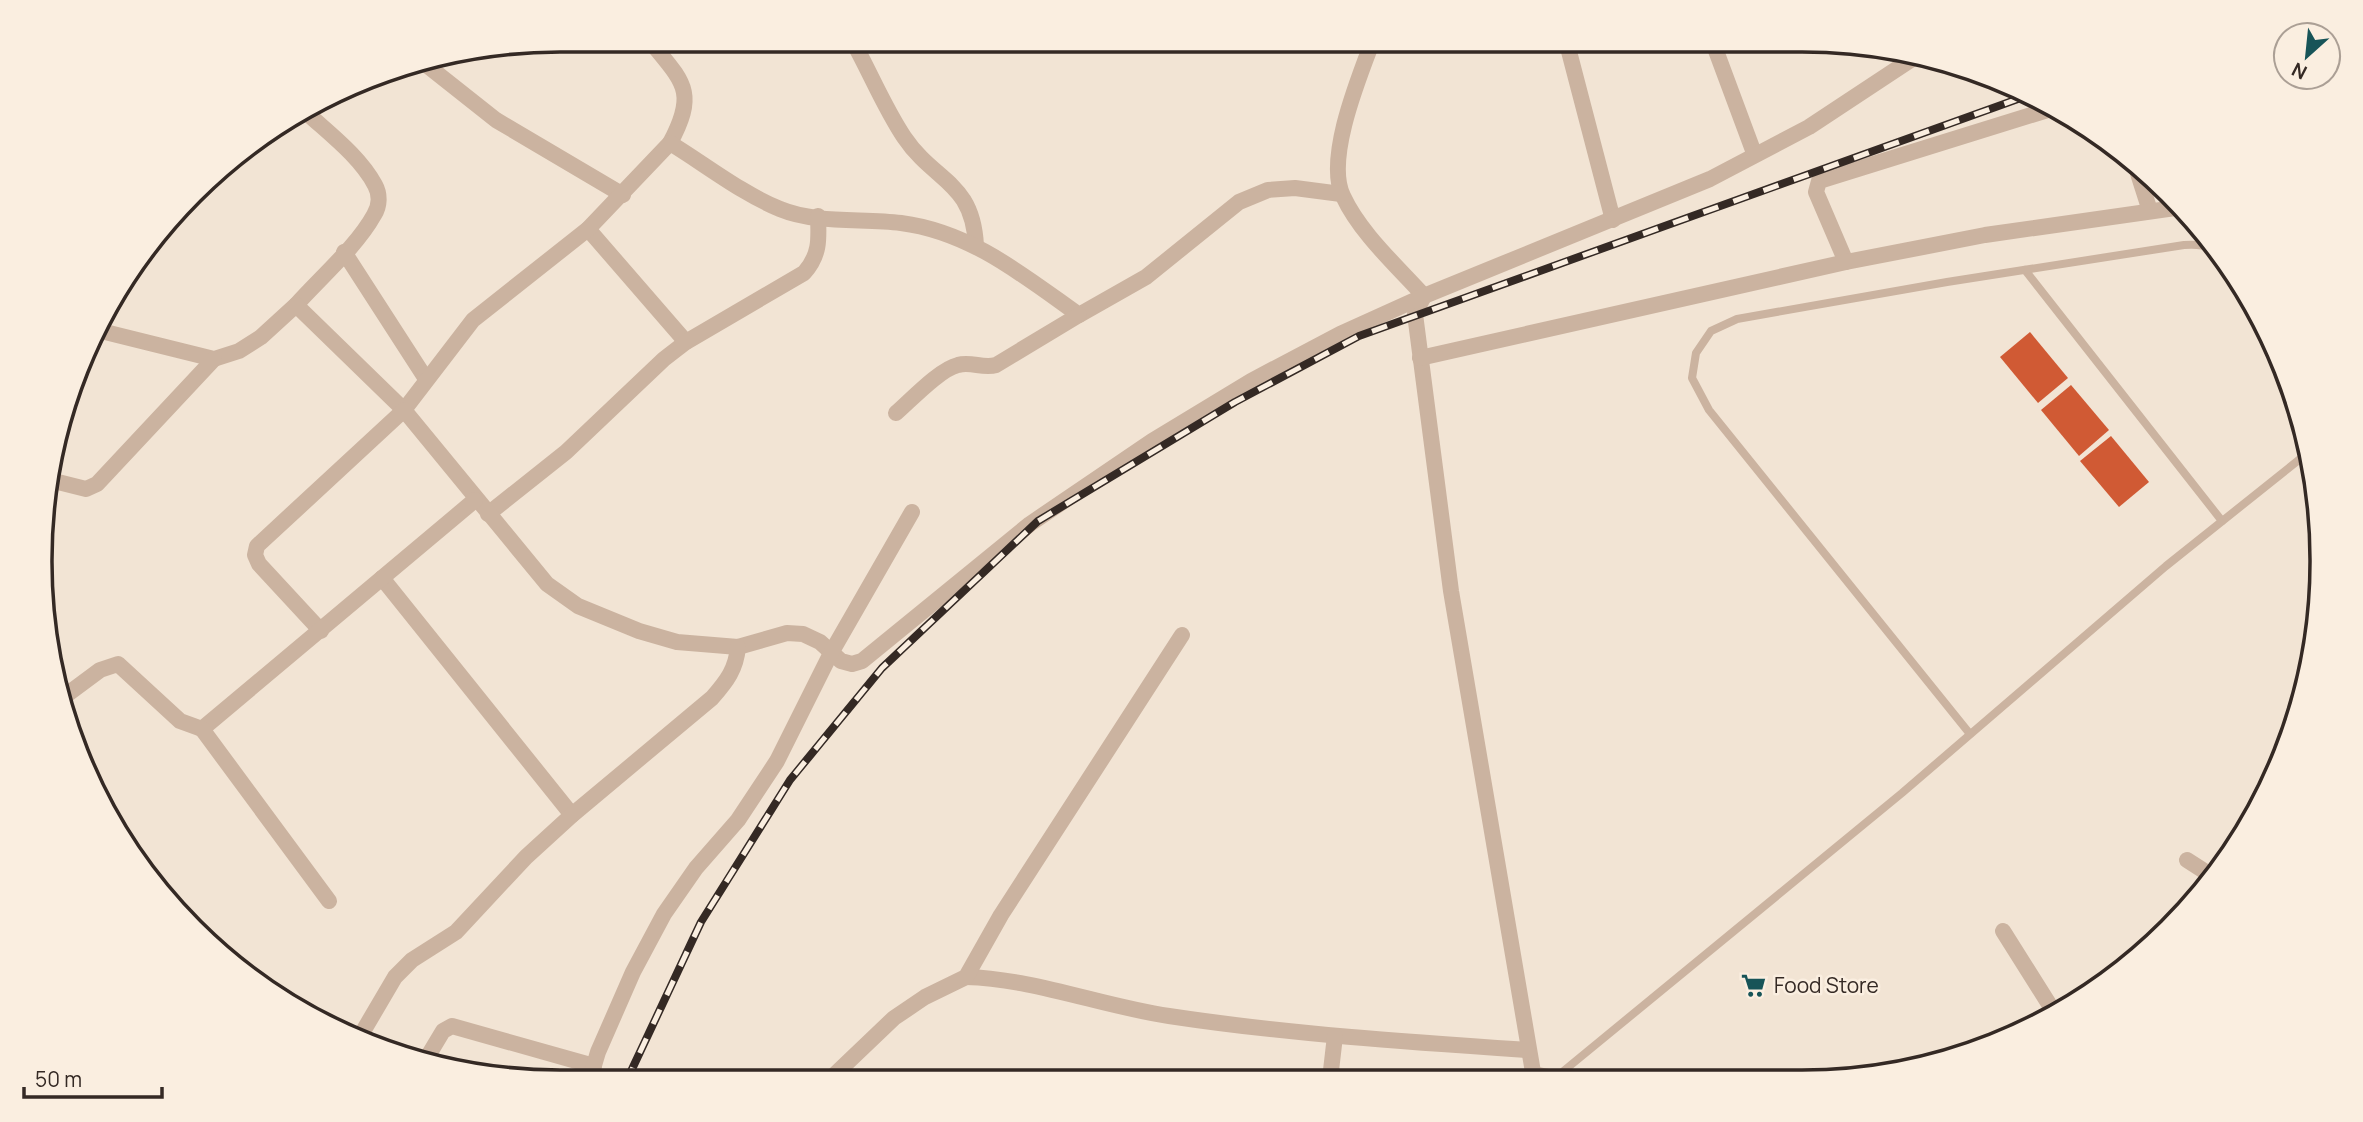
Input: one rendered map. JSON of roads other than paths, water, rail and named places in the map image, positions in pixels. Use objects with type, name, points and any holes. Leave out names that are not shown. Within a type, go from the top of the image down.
[{"type":"street","points":[[321,631],[259,564],[255,555],[257,546],[404,410],[473,320],[588,229],[670,143],[684,117],[687,99],[681,82],[658,52]]},
{"type":"street","points":[[858,52],[903,136],[918,155],[968,203],[975,221],[976,246]]},
{"type":"street","points":[[1369,52],[1349,106],[1339,154],[1341,194],[1362,226],[1424,296]]},
{"type":"street","points":[[1569,52],[1613,220]]},
{"type":"street","points":[[1716,52],[1754,153]]},
{"type":"street","points":[[296,305],[404,410],[475,500],[515,541],[547,584],[578,606],[639,631],[677,642],[738,647],[787,633],[803,634],[820,642],[841,661],[852,664],[862,661],[1030,524],[1152,442],[1251,381],[1340,334],[1424,296],[1710,179],[1754,153],[1809,127],[1906,63]]},
{"type":"street","points":[[433,69],[496,120],[623,195]]},
{"type":"street","points":[[1846,262],[1816,192],[1819,181],[2040,112]]},
{"type":"street","points":[[59,483],[86,489],[97,484],[214,359],[239,351],[261,337],[296,305],[374,215],[380,202],[376,186],[358,162],[312,118]]},
{"type":"street","points":[[670,143],[750,194],[782,210],[818,216],[903,223],[941,232],[976,246],[1079,315]]},
{"type":"street","points":[[2141,182],[2150,211]]},
{"type":"street","points":[[896,413],[949,368],[967,363],[986,368],[996,365],[1146,277],[1239,202],[1268,190],[1341,194]]},
{"type":"street","points":[[1420,358],[1846,262],[1985,235],[2168,208]]},
{"type":"street","points":[[488,514],[556,460],[638,382],[686,342],[804,273],[815,260],[819,244],[818,216]]},
{"type":"street","points":[[588,229],[686,342]]},
{"type":"street","points":[[344,252],[426,379]]},
{"type":"street","points":[[1424,296],[1415,314],[1451,591],[1532,1070]]},
{"type":"street","points":[[107,332],[214,359]]},
{"type":"street","points":[[202,729],[475,500]]},
{"type":"street","points":[[594,1070],[633,972],[664,914],[696,868],[738,820],[777,761],[831,653],[912,512]]},
{"type":"street","points":[[383,578],[572,815]]},
{"type":"street","points":[[966,977],[1001,915],[1182,635]]},
{"type":"street","points":[[364,1030],[395,976],[412,960],[456,932],[526,858],[572,815],[712,698],[730,677],[737,662],[738,647]]},
{"type":"street","points":[[70,692],[100,670],[118,664],[180,721],[202,729],[329,901]]},
{"type":"street","points":[[2187,860],[2205,871]]},
{"type":"street","points":[[2003,931],[2049,1005]]},
{"type":"street","points":[[840,1070],[894,1018],[925,997],[966,977],[1000,978],[1165,1016],[1335,1036],[1528,1050]]},
{"type":"street","points":[[430,1052],[443,1031],[453,1026],[580,1070]]},
{"type":"street","points":[[1331,1070],[1335,1036]]},
{"type":"lane","points":[[1970,734],[1709,410],[1692,378],[1696,352],[1711,331],[1737,319],[2025,270],[2200,245]]},
{"type":"lane","points":[[2025,270],[2222,521]]},
{"type":"lane","points":[[1564,1070],[1970,734],[2222,521],[2300,460]]},
{"type":"railway","points":[[632,1070],[701,922],[790,780],[882,668],[1038,521],[1235,402],[1359,336],[2016,100]]},
{"type":"place","name":"Food Store","points":[[1754,986]]}]
